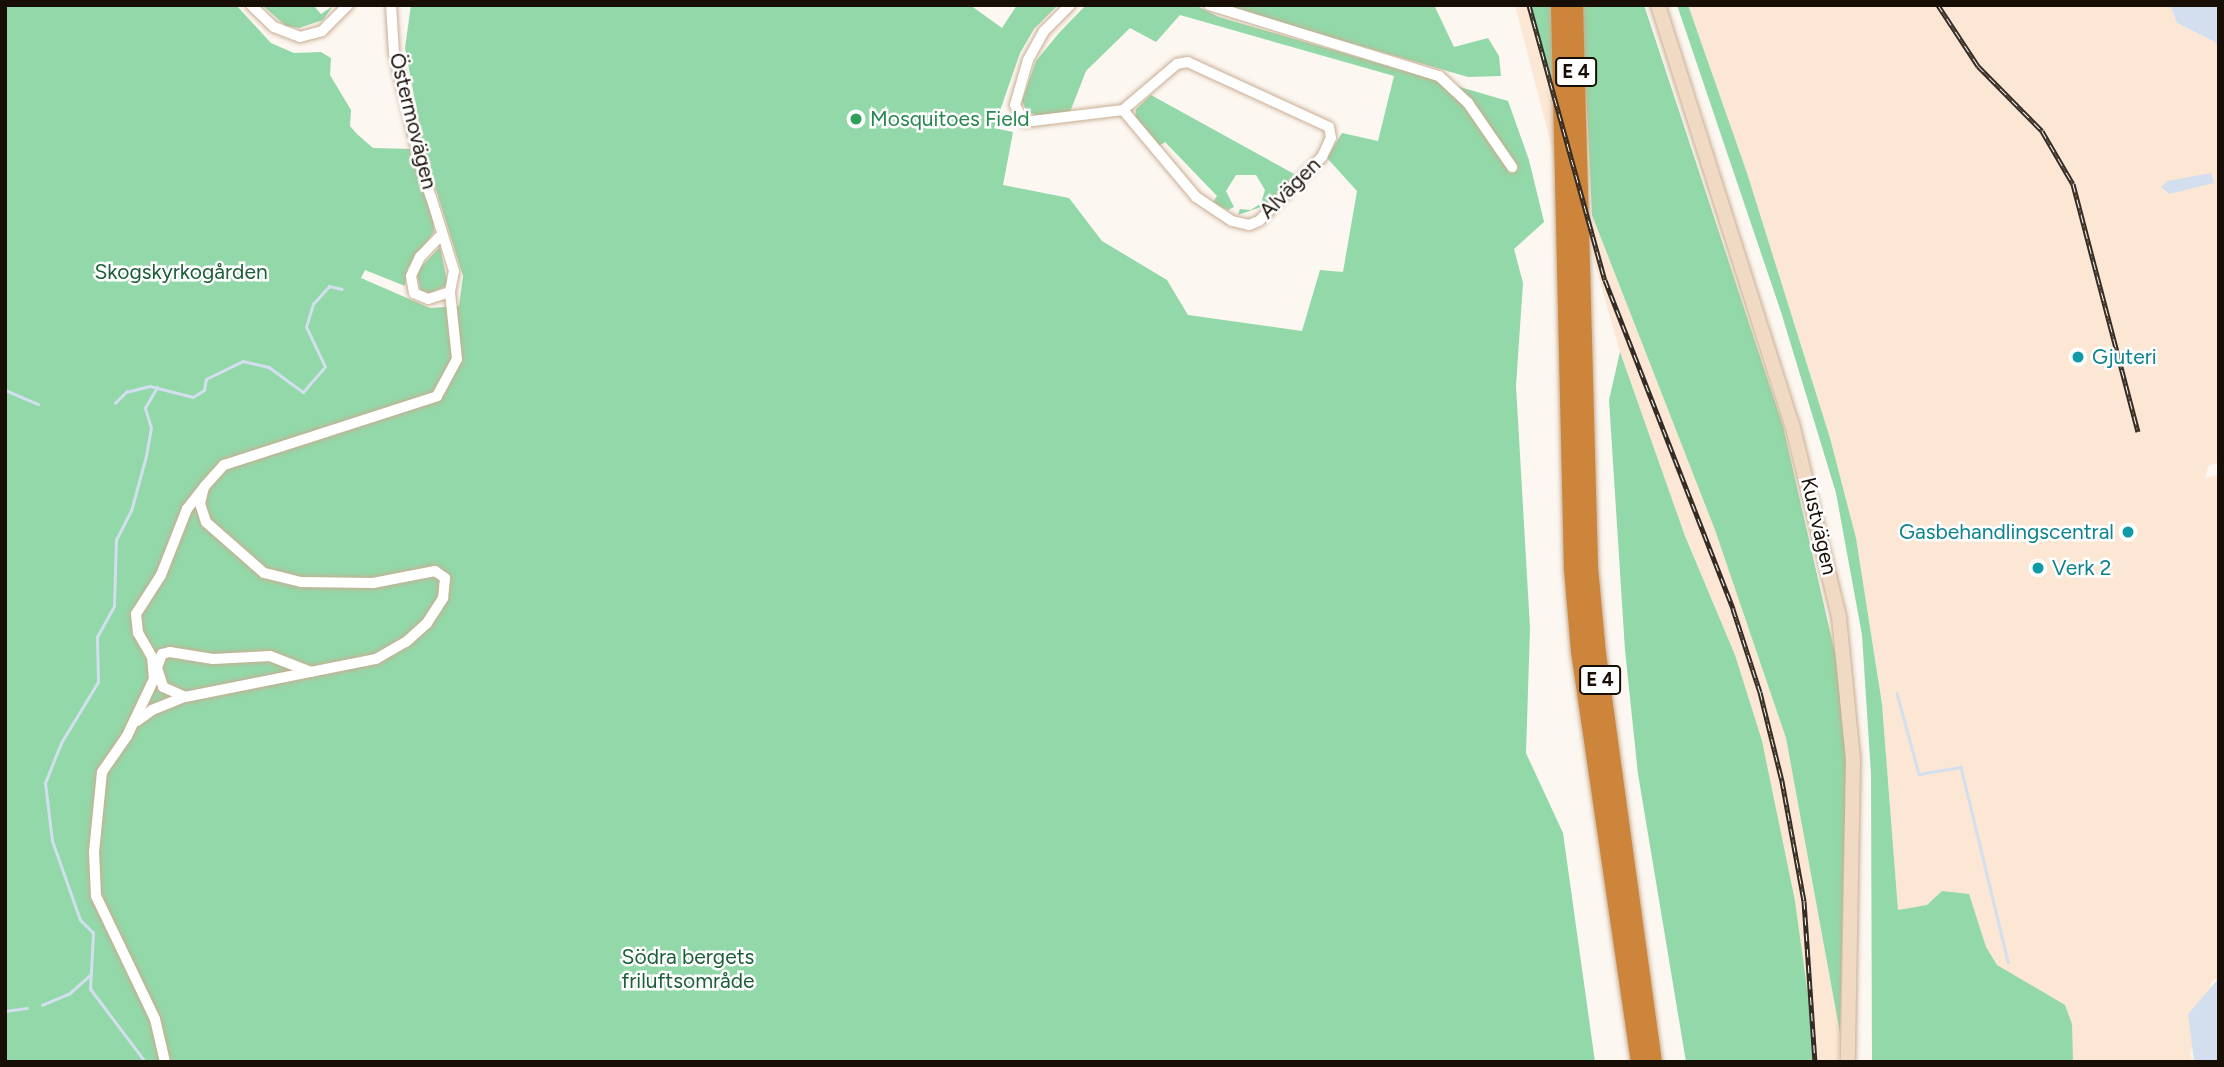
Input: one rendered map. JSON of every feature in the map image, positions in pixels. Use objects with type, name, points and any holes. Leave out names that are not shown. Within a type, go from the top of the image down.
[{"type":"highway","name":"E 4","points":[[1560,5],[1573,569],[1580,651],[1640,1062]]},
{"type":"highway","name":"E 4","points":[[1574,5],[1589,568],[1653,1062]]},
{"type":"main road","name":"Kustvägen","points":[[1659,8],[1793,424],[1839,618],[1853,761],[1848,1062]]},
{"type":"street","points":[[251,5],[274,27],[300,37],[322,31],[348,5]]},
{"type":"street","name":"Östermovägen","points":[[132,727],[151,688],[154,669],[138,633],[136,614],[161,575],[187,509],[204,486],[224,465],[437,396],[457,359],[450,292],[454,271],[394,53],[391,5]]},
{"type":"street","points":[[1070,5],[1044,31],[1028,60],[1016,99],[1018,117],[1031,124],[1123,110]]},
{"type":"street","points":[[1209,5],[1439,76],[1468,103],[1511,167]]},
{"type":"street","name":"Alvägen","points":[[1188,62],[1329,127],[1331,138],[1322,157],[1259,221],[1240,225],[1196,197],[1123,110],[1177,64],[1188,62]]},
{"type":"street","points":[[442,234],[420,257],[411,285],[414,293],[428,299],[450,292]]},
{"type":"street","points":[[165,1062],[155,1019],[94,888],[102,772],[132,727],[152,710],[185,697],[376,659],[406,642],[438,608],[444,578],[435,570],[373,583],[301,582],[264,573],[206,522],[200,503],[204,486]]},
{"type":"street","points":[[185,697],[163,687],[157,668],[162,654],[270,656],[311,672]]},
{"type":"shaded area","points":[[1515,5],[1529,5],[1556,115],[1556,163]]},
{"type":"shaded area","points":[[1688,5],[2170,5],[2177,23],[2215,42],[2219,50],[2219,463],[2209,465],[2205,478],[2219,475],[2219,978],[2212,981],[2190,1055],[2194,1062],[1997,1062],[1898,910],[1882,704],[1856,538],[1830,438],[1747,173]]},
{"type":"shaded area","points":[[1592,215],[1715,530],[1786,738],[1840,1033],[1838,1062],[1812,1062],[1813,1031],[1795,901],[1735,655],[1685,536],[1620,352],[1593,257]]},
{"type":"green space","points":[[5,5],[236,5],[271,43],[294,53],[321,52],[331,58],[330,75],[351,110],[350,126],[357,134],[373,148],[413,149],[433,220],[434,232],[408,268],[405,286],[365,270],[361,278],[430,308],[459,306],[463,276],[425,154],[405,48],[411,5],[970,5],[1002,28],[1017,5],[1058,5],[1034,29],[1020,53],[994,128],[1013,132],[1003,185],[1069,198],[1102,241],[1167,280],[1188,315],[1302,331],[1320,270],[1343,272],[1357,191],[1327,158],[1342,133],[1378,141],[1394,76],[1180,15],[1156,42],[1130,28],[1086,71],[1070,112],[1039,116],[1027,112],[1022,101],[1036,61],[1059,33],[1086,5],[1195,5],[1219,17],[1508,101],[1529,160],[1544,222],[1514,249],[1523,283],[1516,386],[1530,628],[1526,753],[1563,833],[1595,1062],[5,1062]]},
{"type":"green space","points":[[262,5],[313,5],[321,14],[333,6],[323,20],[299,28],[286,26]]},
{"type":"green space","points":[[1219,5],[1434,5],[1454,47],[1488,38],[1499,56],[1501,76],[1468,77]]},
{"type":"green space","points":[[1529,5],[1555,5],[1556,115]]},
{"type":"green space","points":[[1582,5],[1644,5],[1783,426],[1837,662],[1846,758],[1840,1033],[1786,738],[1715,530],[1592,215]]},
{"type":"green space","points":[[1677,5],[1688,5],[1747,173],[1830,438],[1856,538],[1882,704],[1898,910],[1927,905],[1942,891],[1969,894],[1986,947],[1997,965],[2065,1005],[2072,1024],[2073,1062],[1872,1062],[1871,774],[1862,635],[1836,493],[1781,312]]},
{"type":"green space","points":[[1151,95],[1296,175],[1264,206],[1238,215],[1240,209],[1251,210],[1261,203],[1265,190],[1256,175],[1236,175],[1226,191],[1234,207],[1228,210],[1219,206],[1213,202],[1217,196],[1165,142],[1159,146],[1135,118],[1136,109]]},
{"type":"green space","points":[[440,247],[448,285],[429,294],[421,291],[416,272]]},
{"type":"green space","points":[[1620,352],[1685,536],[1735,655],[1762,741],[1795,901],[1813,1031],[1812,1062],[1686,1062],[1638,774],[1625,650],[1609,400]]},
{"type":"water","points":[[2170,5],[2219,5],[2219,50],[2215,42],[2177,23]]},
{"type":"water","points":[[2211,173],[2214,183],[2169,194],[2161,187],[2168,181]]},
{"type":"water","points":[[2219,978],[2219,1062],[2194,1062],[2188,1014]]},
{"type":"waterway","points":[[115,403],[126,392],[150,386],[193,397],[204,390],[206,379],[243,361],[269,367],[303,392],[325,367],[306,327],[313,304],[329,286],[342,289]]},
{"type":"waterway","points":[[145,1062],[90,989],[93,933],[80,920],[52,841],[45,783],[61,743],[98,682],[97,637],[114,606],[116,540],[131,511],[146,456],[151,428],[145,408],[157,387]]},
{"type":"waterway","points":[[5,390],[38,404]]},
{"type":"waterway","points":[[1897,693],[1919,774],[1961,767],[2008,962]]},
{"type":"waterway","points":[[42,1005],[70,993],[91,974]]},
{"type":"waterway","points":[[5,1011],[27,1008]]},
{"type":"railway","points":[[1529,5],[1605,280],[1733,609],[1760,692],[1782,781],[1804,901],[1815,1062]]},
{"type":"railway","points":[[1938,5],[1978,66],[2042,131],[2073,184],[2138,432]]},
{"type":"place","name":"Mosquitoes Field","points":[[856,119]]},
{"type":"place","name":"Gjuteri","points":[[2078,357]]},
{"type":"place","name":"Gasbehandlingscentral","points":[[2128,532]]},
{"type":"place","name":"Verk 2","points":[[2038,568]]},
{"type":"park label","name":"Skogskyrkogården","points":[[181,272]]},
{"type":"park label","name":"Södra bergets friluftsområde","points":[[688,969]]}]
